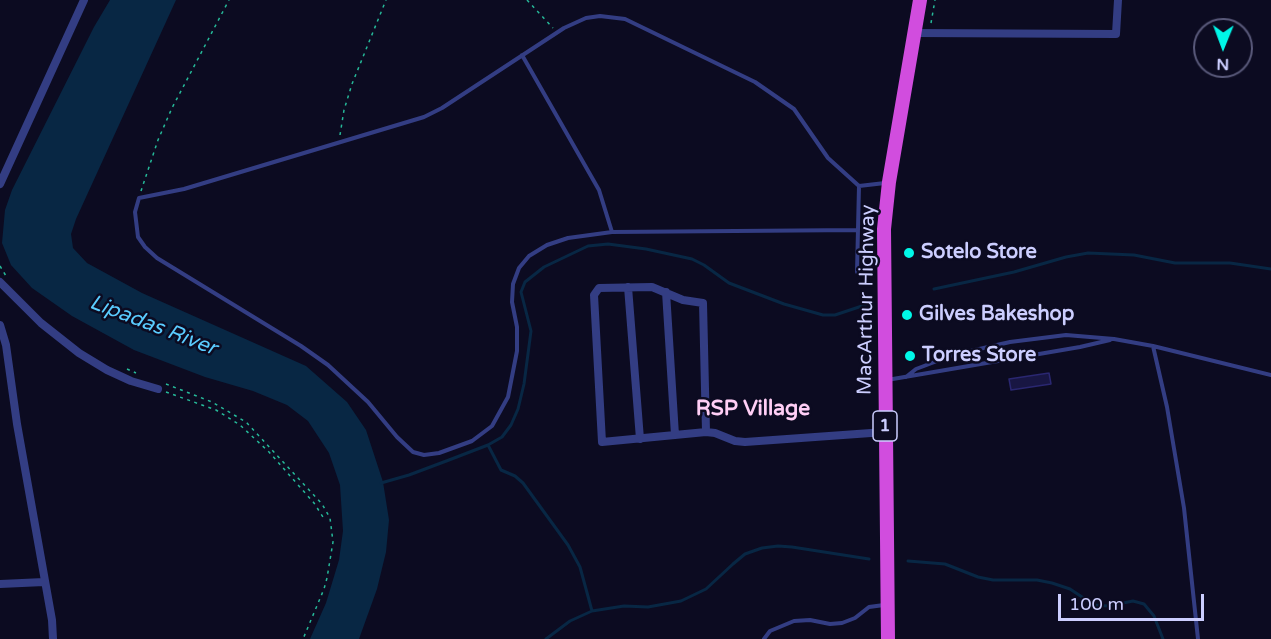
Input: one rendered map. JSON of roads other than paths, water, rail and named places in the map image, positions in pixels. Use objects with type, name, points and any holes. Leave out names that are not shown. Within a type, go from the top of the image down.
[{"type":"highway","name":"MacArthur Highway","points":[[888,639],[883,248],[889,182],[922,33],[920,0]]},
{"type":"street","points":[[0,184],[84,0]]},
{"type":"street","points":[[922,33],[1116,34],[1118,0]]},
{"type":"street","points":[[0,282],[41,323],[79,353],[106,370],[158,389]]},
{"type":"street","points":[[628,286],[640,439]]},
{"type":"street","points":[[706,432],[703,303],[684,300],[652,287],[604,287],[596,290],[594,295],[602,442],[706,432],[745,442],[885,432]]},
{"type":"street","points":[[666,292],[675,435]]},
{"type":"street","points":[[0,325],[8,360],[16,424],[52,620],[53,639]]},
{"type":"street","points":[[0,584],[44,582]]},
{"type":"lane","points":[[857,272],[858,230],[859,186],[828,158],[794,109],[755,82],[625,19],[612,16],[586,18],[557,32],[442,108],[424,117],[194,187],[139,198],[135,212],[138,237],[157,258],[328,365],[368,402],[413,453],[424,455],[439,453],[472,441],[492,426],[508,397],[517,351],[517,327],[512,302],[513,284],[519,268],[529,256],[547,245],[568,238],[612,232],[858,230]]},
{"type":"lane","points":[[522,55],[595,182],[612,232]]},
{"type":"lane","points":[[859,186],[889,182]]},
{"type":"lane","points":[[906,377],[916,369],[953,355],[1010,342],[1066,335],[1114,339],[1153,346],[1271,375]]},
{"type":"lane","points":[[885,381],[1114,339]]},
{"type":"lane","points":[[1153,346],[1169,418],[1184,508],[1198,639]]},
{"type":"lane","points":[[764,639],[770,632],[794,621],[842,623],[855,618],[869,607],[888,605]]},
{"type":"water","name":"Lipadas River","points":[[110,0],[176,0],[76,219],[71,234],[73,248],[87,263],[142,293],[306,366],[347,402],[366,430],[383,482],[389,520],[386,552],[377,589],[359,639],[310,639],[326,603],[339,560],[343,531],[340,485],[329,453],[308,421],[287,405],[134,350],[72,316],[32,288],[11,265],[2,243],[5,210],[12,190],[94,27]]},
{"type":"waterway","points":[[381,483],[449,460],[502,437],[511,425],[518,409],[524,384],[531,331],[521,292],[525,282],[544,267],[588,246],[608,244],[692,259],[729,283],[784,304],[823,315],[835,315],[865,305]]},
{"type":"waterway","points":[[934,289],[1088,253],[1134,255],[1175,263],[1230,263],[1271,269]]},
{"type":"waterway","points":[[488,445],[501,470],[515,476],[523,483],[568,545],[580,567],[592,611]]},
{"type":"waterway","points":[[546,639],[570,621],[592,611],[624,606],[648,607],[681,601],[706,589],[745,554],[762,548],[792,547],[869,559]]},
{"type":"waterway","points":[[908,561],[945,564],[978,577],[993,580],[1037,580],[1052,583],[1070,589],[1094,605],[1108,606],[1133,601],[1144,604],[1154,616],[1163,639]]},
{"type":"place","name":"Sotelo Store","points":[[909,253]]},
{"type":"place","name":"Gilves Bakeshop","points":[[907,315]]},
{"type":"place","name":"Torres Store","points":[[910,356]]},
{"type":"district","name":"RSP Village","points":[[753,409]]}]
